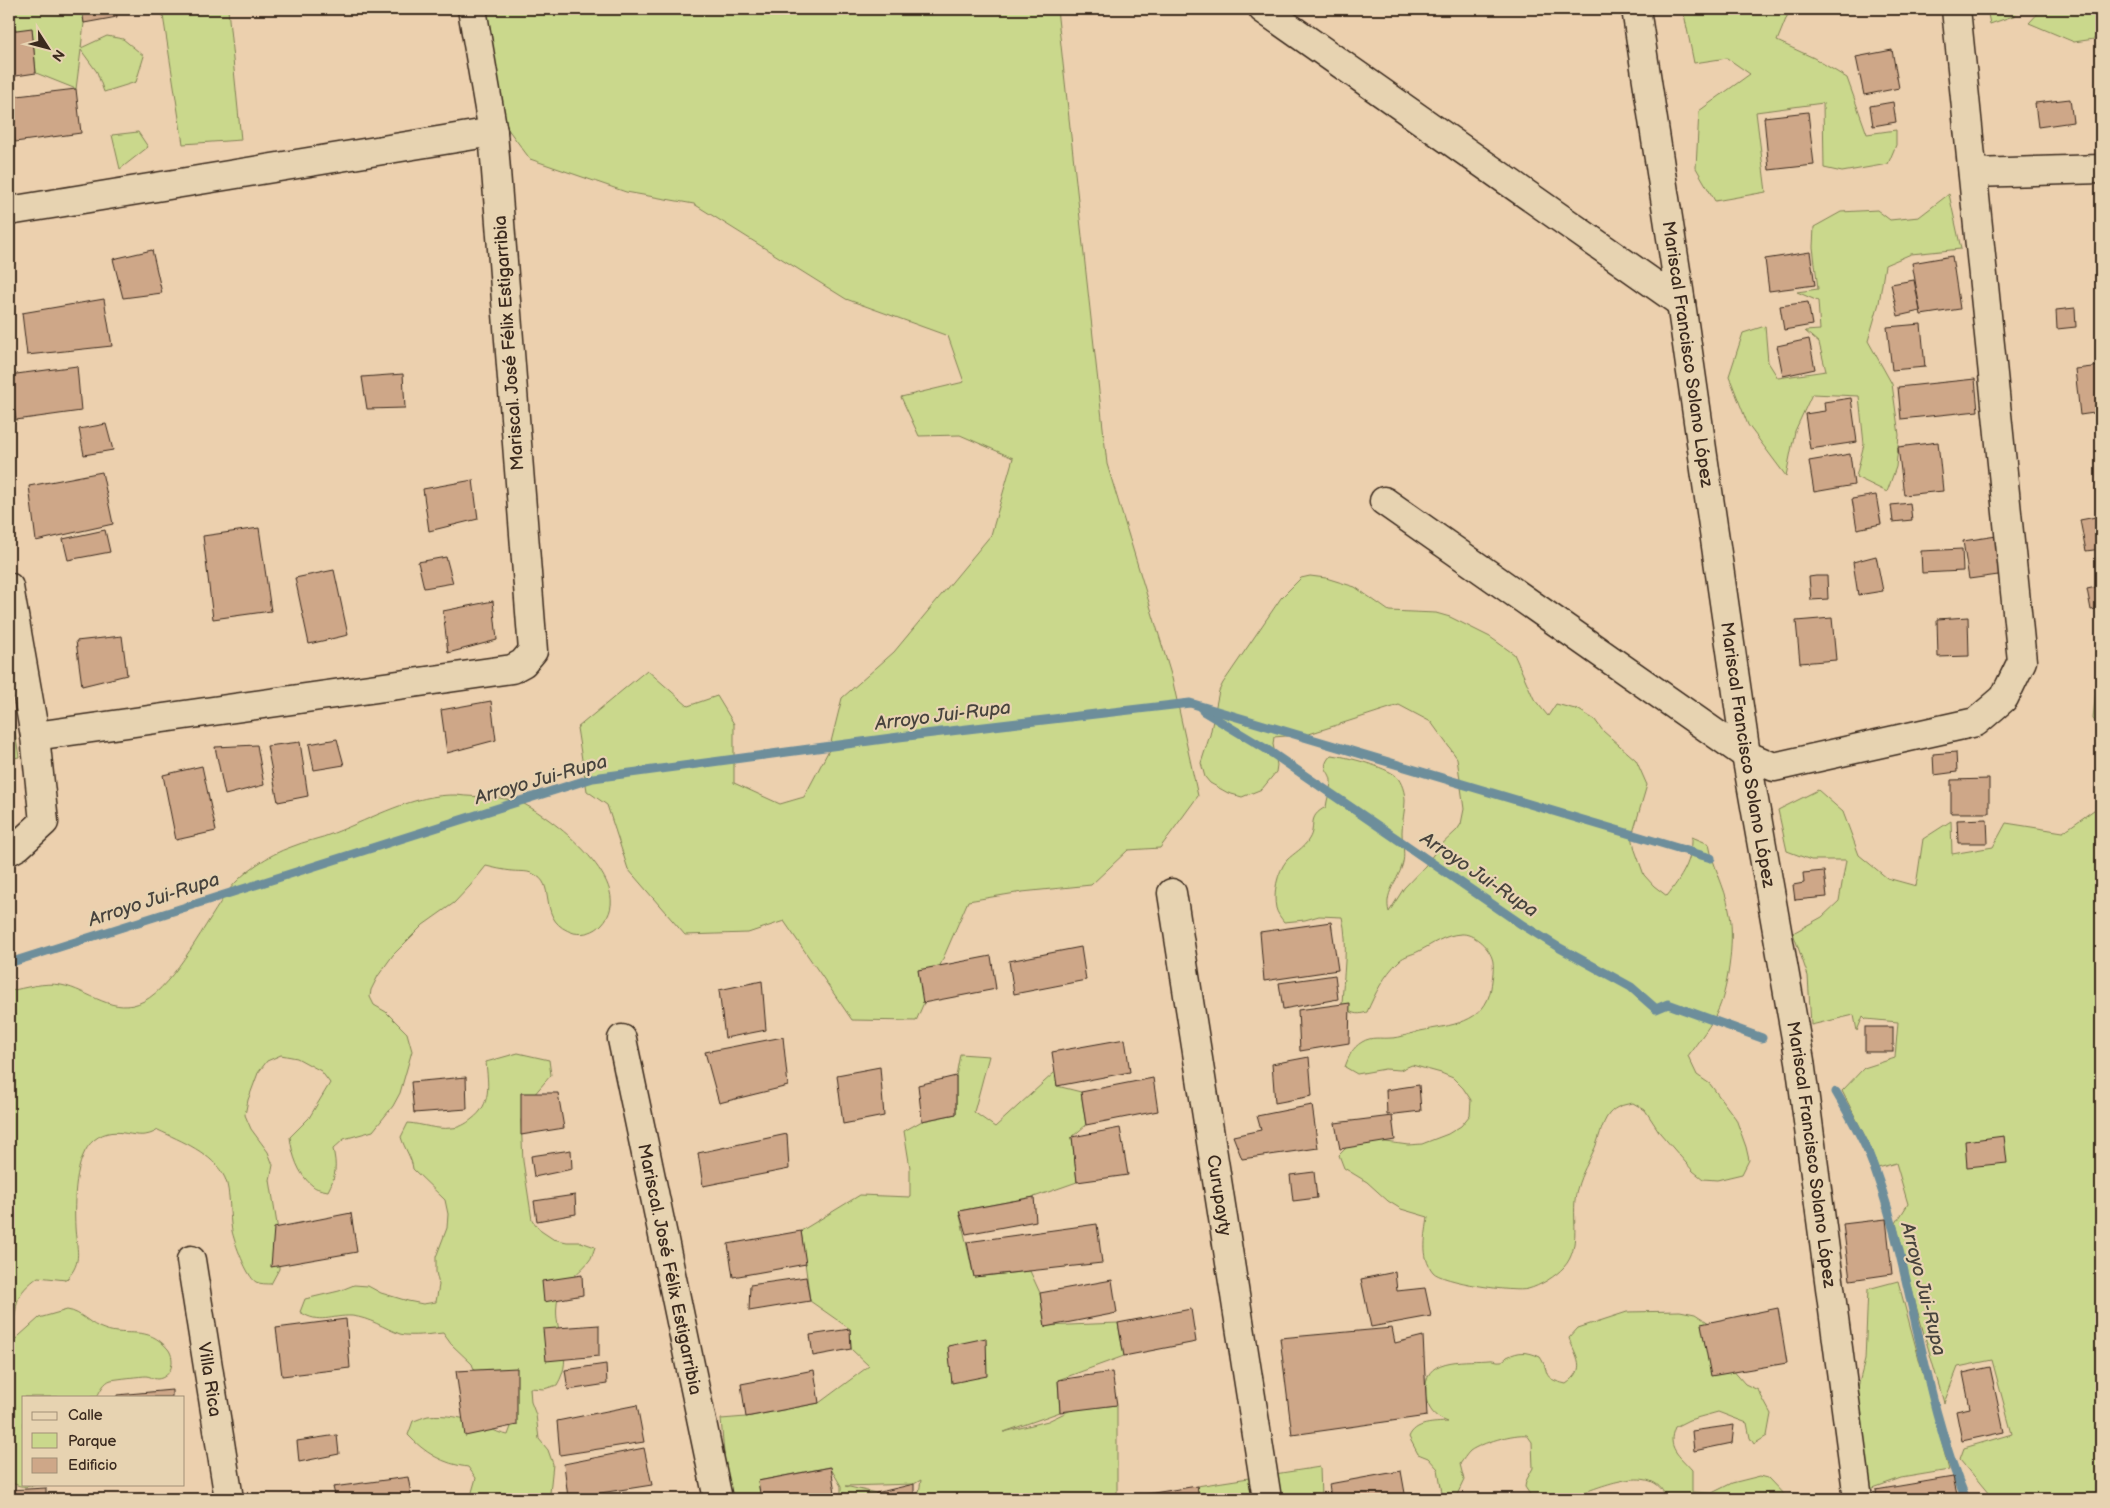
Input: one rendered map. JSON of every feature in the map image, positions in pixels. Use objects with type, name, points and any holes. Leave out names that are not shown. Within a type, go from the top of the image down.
[{"type":"street","name":"Mariscal. José Félix Estigarribia","points":[[35,736],[512,669],[523,663],[533,651],[493,132],[472,9]]},
{"type":"street","points":[[1263,9],[1681,303]]},
{"type":"street","name":"Mariscal Francisco Solano López","points":[[1636,9],[1681,303],[1746,755],[1800,1061],[1858,1499]]},
{"type":"street","points":[[1384,501],[1746,755],[1774,768],[1976,722],[2004,698],[2022,661],[1956,9]]},
{"type":"street","points":[[9,211],[493,132]]},
{"type":"street","points":[[1973,173],[2101,169]]},
{"type":"street","points":[[9,588],[35,736],[44,822],[18,846],[9,851]]},
{"type":"street","name":"Curupayty","points":[[1172,893],[1267,1499]]},
{"type":"street","name":"Mariscal. José Félix Estigarribia","points":[[622,1039],[718,1499]]},
{"type":"street","name":"Villa Rica","points":[[191,1260],[229,1499]]},
{"type":"green space","points":[[9,9],[82,9],[84,23],[81,48],[107,36],[123,39],[144,56],[136,82],[104,92],[97,72],[81,50],[76,89],[36,73],[32,29],[9,31]]},
{"type":"green space","points":[[162,9],[228,9],[241,140],[183,144]]},
{"type":"green space","points":[[460,9],[1057,9],[1107,464],[1172,678],[1198,796],[1160,848],[1128,850],[1091,885],[1022,892],[968,901],[916,1021],[852,1020],[784,921],[748,933],[685,935],[628,869],[607,805],[587,791],[577,728],[647,670],[688,706],[717,696],[734,724],[734,783],[780,804],[804,797],[829,750],[842,698],[894,652],[991,535],[1013,458],[960,435],[919,436],[901,397],[964,382],[948,336],[846,299],[694,204],[626,192],[530,159],[476,86]]},
{"type":"green space","points":[[1683,9],[1790,9],[1777,41],[1814,58],[1847,78],[1867,134],[1896,130],[1896,145],[1888,164],[1842,172],[1824,168],[1823,103],[1756,112],[1766,192],[1715,201],[1696,168],[1699,111],[1750,74],[1727,58],[1694,63]]},
{"type":"green space","points":[[1987,9],[2014,9],[2016,15],[1990,24]]},
{"type":"green space","points":[[2042,9],[2101,9],[2101,38],[2074,42],[2029,23]]},
{"type":"green space","points":[[138,132],[148,147],[120,169],[112,135]]},
{"type":"green space","points":[[1949,194],[1961,249],[1911,254],[1885,265],[1879,303],[1868,341],[1892,384],[1899,435],[1896,467],[1887,492],[1856,477],[1864,444],[1859,396],[1812,394],[1795,431],[1786,476],[1748,425],[1729,376],[1743,333],[1765,326],[1768,362],[1778,378],[1826,371],[1819,343],[1805,331],[1820,330],[1818,301],[1797,292],[1818,289],[1813,247],[1814,227],[1841,212],[1877,210],[1890,220],[1919,217]]},
{"type":"green space","points":[[1310,576],[1326,578],[1355,587],[1389,611],[1436,613],[1450,617],[1490,637],[1514,654],[1534,699],[1548,716],[1556,704],[1579,710],[1595,720],[1603,731],[1636,760],[1647,785],[1632,836],[1644,875],[1667,896],[1688,861],[1692,837],[1709,844],[1725,893],[1731,920],[1730,959],[1726,986],[1719,1008],[1709,1027],[1688,1056],[1697,1075],[1710,1084],[1736,1119],[1749,1160],[1742,1174],[1717,1180],[1703,1179],[1693,1171],[1660,1133],[1645,1110],[1633,1103],[1617,1108],[1606,1118],[1579,1183],[1575,1203],[1573,1250],[1569,1259],[1557,1274],[1533,1288],[1521,1290],[1479,1286],[1439,1276],[1433,1272],[1426,1259],[1425,1252],[1428,1217],[1401,1209],[1388,1201],[1367,1182],[1344,1168],[1339,1155],[1350,1144],[1365,1139],[1408,1145],[1422,1144],[1448,1134],[1461,1126],[1470,1115],[1471,1100],[1463,1088],[1453,1078],[1441,1073],[1412,1065],[1400,1070],[1385,1069],[1357,1074],[1345,1067],[1353,1050],[1366,1040],[1398,1037],[1454,1024],[1474,1016],[1482,1009],[1491,988],[1493,965],[1490,953],[1480,941],[1466,934],[1444,938],[1401,959],[1384,979],[1367,1012],[1356,1014],[1342,1005],[1345,939],[1342,917],[1319,916],[1305,920],[1284,922],[1277,912],[1275,902],[1277,883],[1284,865],[1307,842],[1316,814],[1326,807],[1331,779],[1326,764],[1331,755],[1384,769],[1396,776],[1403,788],[1405,801],[1402,832],[1404,858],[1388,899],[1389,912],[1404,888],[1461,824],[1464,809],[1457,758],[1431,722],[1399,705],[1309,734],[1274,737],[1276,772],[1262,789],[1242,797],[1228,793],[1210,783],[1205,777],[1201,763],[1210,735],[1219,691],[1223,683],[1281,598],[1301,578]]},
{"type":"green space","points":[[2101,675],[2101,728],[2093,719],[2097,679]]},
{"type":"green space","points":[[9,695],[19,757],[9,759]]},
{"type":"green space","points":[[1818,790],[1843,812],[1859,855],[1887,878],[1916,886],[1923,839],[1951,821],[1952,854],[1993,847],[2006,823],[2063,832],[2101,805],[2101,1499],[1990,1499],[1989,1494],[1960,1459],[1964,1448],[2012,1434],[1992,1360],[1958,1367],[1944,1403],[1916,1306],[1896,1223],[1908,1204],[1896,1163],[1878,1168],[1868,1142],[1842,1091],[1864,1068],[1895,1058],[1898,1022],[1866,1019],[1863,1016],[1857,1031],[1854,1015],[1811,1025],[1808,976],[1793,933],[1822,917],[1839,901],[1846,860],[1811,860],[1787,851],[1778,810]]},
{"type":"green space","points":[[456,795],[508,799],[524,804],[538,812],[572,839],[602,873],[610,891],[611,908],[602,924],[593,931],[582,934],[563,928],[555,921],[551,913],[546,888],[543,881],[537,876],[528,872],[509,871],[486,866],[454,903],[423,925],[393,955],[378,976],[371,990],[370,997],[374,1005],[386,1012],[407,1033],[412,1051],[400,1093],[393,1106],[373,1131],[344,1139],[333,1149],[335,1171],[328,1191],[314,1187],[303,1176],[294,1157],[290,1137],[309,1118],[330,1083],[321,1071],[297,1058],[281,1055],[267,1061],[258,1073],[248,1100],[245,1115],[251,1129],[268,1152],[273,1165],[270,1180],[279,1237],[279,1269],[271,1284],[256,1282],[252,1279],[245,1266],[232,1231],[227,1184],[220,1169],[213,1162],[186,1143],[158,1130],[142,1135],[119,1132],[111,1133],[94,1140],[87,1147],[82,1157],[77,1180],[75,1206],[78,1255],[72,1273],[66,1280],[38,1277],[28,1285],[18,1299],[14,1321],[9,1330],[9,991],[55,984],[122,1006],[144,1001],[155,993],[179,967],[229,890],[257,864],[282,850],[329,835],[394,808],[425,798]]},
{"type":"green space","points":[[518,1053],[549,1060],[551,1075],[533,1096],[521,1120],[523,1161],[532,1220],[541,1231],[553,1239],[581,1242],[595,1247],[590,1260],[565,1286],[558,1297],[557,1315],[563,1344],[564,1363],[557,1385],[544,1389],[530,1388],[539,1439],[548,1450],[553,1464],[548,1499],[470,1499],[476,1478],[468,1467],[459,1466],[435,1457],[408,1435],[413,1421],[426,1416],[449,1416],[471,1420],[508,1435],[513,1421],[477,1377],[472,1364],[451,1344],[443,1333],[404,1335],[359,1317],[345,1316],[320,1319],[300,1312],[305,1299],[339,1291],[354,1285],[368,1286],[381,1293],[408,1301],[423,1304],[436,1302],[439,1285],[436,1272],[436,1257],[447,1228],[448,1214],[445,1200],[413,1169],[401,1137],[408,1123],[435,1128],[454,1128],[470,1121],[483,1107],[486,1100],[488,1086],[486,1062]]},
{"type":"green space","points":[[960,1054],[989,1056],[974,1112],[995,1127],[1055,1072],[1057,1086],[1081,1092],[1086,1125],[1072,1137],[1077,1182],[1034,1197],[959,1211],[974,1277],[1030,1271],[1040,1293],[1045,1326],[1118,1323],[1124,1356],[1058,1380],[1060,1412],[1004,1432],[1048,1421],[1071,1410],[1117,1405],[1117,1499],[918,1499],[921,1480],[914,1484],[845,1486],[876,1493],[877,1499],[841,1499],[841,1486],[830,1467],[758,1481],[761,1499],[728,1499],[721,1419],[746,1417],[819,1403],[869,1366],[851,1349],[850,1329],[810,1301],[801,1231],[860,1195],[910,1197],[910,1168],[904,1131],[922,1121],[956,1114],[956,1076]]},
{"type":"green space","points":[[1898,1281],[1949,1470],[1901,1478],[1862,1492],[1851,1414],[1865,1360],[1868,1289]]},
{"type":"green space","points":[[67,1310],[77,1313],[94,1325],[104,1329],[145,1334],[160,1341],[168,1349],[172,1363],[169,1372],[162,1378],[157,1379],[146,1376],[111,1380],[104,1385],[98,1396],[22,1396],[22,1486],[19,1486],[9,1481],[9,1345],[39,1318]]},
{"type":"green space","points":[[1680,1311],[1695,1314],[1709,1323],[1731,1368],[1745,1384],[1758,1390],[1771,1414],[1767,1436],[1754,1444],[1750,1438],[1747,1423],[1718,1412],[1689,1420],[1675,1427],[1672,1440],[1673,1446],[1675,1451],[1692,1470],[1692,1492],[1712,1493],[1732,1483],[1760,1476],[1768,1478],[1788,1499],[1666,1499],[1661,1488],[1653,1482],[1642,1479],[1630,1479],[1585,1492],[1572,1499],[1533,1499],[1525,1487],[1533,1468],[1532,1442],[1527,1435],[1521,1435],[1498,1439],[1470,1451],[1460,1464],[1464,1480],[1455,1499],[1443,1499],[1438,1469],[1428,1458],[1418,1454],[1409,1437],[1420,1426],[1448,1422],[1435,1415],[1426,1400],[1428,1376],[1433,1370],[1450,1362],[1502,1361],[1507,1357],[1523,1352],[1540,1357],[1549,1377],[1566,1384],[1577,1373],[1577,1357],[1569,1338],[1578,1328],[1627,1312]]},
{"type":"green space","points":[[1320,1467],[1321,1499],[1199,1499],[1197,1486]]},
{"type":"building","points":[[82,9],[116,9],[117,17],[84,23]]},
{"type":"building","points":[[32,28],[36,73],[9,77],[9,31]]},
{"type":"building","points":[[1892,50],[1899,88],[1864,95],[1856,57]]},
{"type":"building","points":[[76,89],[81,133],[15,142],[9,97]]},
{"type":"building","points":[[2070,99],[2073,122],[2038,127],[2035,103]]},
{"type":"building","points":[[1893,102],[1896,122],[1873,126],[1870,106]]},
{"type":"building","points":[[1808,112],[1814,165],[1769,170],[1764,117]]},
{"type":"building","points":[[152,250],[162,293],[123,298],[113,259]]},
{"type":"building","points":[[1810,252],[1815,285],[1769,291],[1765,259]]},
{"type":"building","points":[[1952,256],[1960,309],[1921,315],[1912,263]]},
{"type":"building","points":[[1914,280],[1920,311],[1898,316],[1891,284]]},
{"type":"building","points":[[104,299],[112,346],[27,355],[22,313]]},
{"type":"building","points":[[1808,302],[1812,325],[1784,330],[1780,306]]},
{"type":"building","points":[[2075,308],[2076,327],[2057,329],[2056,310]]},
{"type":"building","points":[[1921,324],[1925,367],[1892,370],[1887,327]]},
{"type":"building","points":[[1809,339],[1815,369],[1783,376],[1777,346]]},
{"type":"building","points":[[77,366],[81,411],[16,420],[9,375]]},
{"type":"building","points":[[2101,366],[2101,412],[2080,415],[2075,369]]},
{"type":"building","points":[[403,374],[405,408],[367,409],[362,377]]},
{"type":"building","points":[[1975,379],[1978,411],[1901,419],[1898,387]]},
{"type":"building","points":[[1851,398],[1857,442],[1810,449],[1805,414],[1825,411],[1824,402]]},
{"type":"building","points":[[106,424],[113,450],[84,455],[79,429]]},
{"type":"building","points":[[1938,442],[1943,491],[1904,495],[1898,447]]},
{"type":"building","points":[[1850,454],[1854,485],[1814,492],[1809,461]]},
{"type":"building","points":[[102,472],[113,524],[36,541],[29,486]]},
{"type":"building","points":[[473,480],[478,519],[429,531],[423,489]]},
{"type":"building","points":[[1876,495],[1881,524],[1857,529],[1852,499]]},
{"type":"building","points":[[1910,503],[1912,520],[1893,522],[1891,505]]},
{"type":"building","points":[[2101,516],[2101,549],[2086,551],[2080,520]]},
{"type":"building","points":[[259,528],[271,611],[213,619],[203,536]]},
{"type":"building","points":[[105,530],[110,552],[68,560],[63,539]]},
{"type":"building","points":[[2010,534],[2013,573],[1969,579],[1963,541]]},
{"type":"building","points":[[1962,549],[1963,571],[1922,573],[1921,551]]},
{"type":"building","points":[[1876,556],[1883,591],[1858,595],[1853,562]]},
{"type":"building","points":[[446,557],[453,583],[424,588],[418,562]]},
{"type":"building","points":[[334,570],[348,635],[309,644],[295,578]]},
{"type":"building","points":[[1827,576],[1828,599],[1811,600],[1809,577]]},
{"type":"building","points":[[2101,586],[2101,608],[2091,610],[2087,589]]},
{"type":"building","points":[[493,601],[497,640],[448,653],[443,611]]},
{"type":"building","points":[[1968,617],[1969,656],[1938,657],[1937,619]]},
{"type":"building","points":[[1832,618],[1836,660],[1800,663],[1796,621]]},
{"type":"building","points":[[122,636],[127,675],[82,686],[76,641]]},
{"type":"building","points":[[491,701],[496,740],[447,753],[441,710]]},
{"type":"building","points":[[337,739],[344,765],[314,770],[309,744]]},
{"type":"building","points":[[300,742],[308,796],[278,802],[267,746]]},
{"type":"building","points":[[257,745],[264,785],[225,795],[215,747]]},
{"type":"building","points":[[1956,752],[1957,772],[1934,775],[1933,754]]},
{"type":"building","points":[[202,766],[216,831],[176,840],[163,775]]},
{"type":"building","points":[[1989,779],[1989,813],[1951,813],[1951,780]]},
{"type":"building","points":[[1987,819],[1988,843],[1958,843],[1957,820]]},
{"type":"building","points":[[1824,871],[1827,897],[1795,900],[1793,885],[1804,883],[1803,873]]},
{"type":"building","points":[[1331,922],[1338,970],[1264,981],[1260,932]]},
{"type":"building","points":[[1081,947],[1086,980],[1014,994],[1009,961]]},
{"type":"building","points":[[991,956],[996,989],[923,1003],[918,970]]},
{"type":"building","points":[[1335,975],[1338,999],[1283,1009],[1279,983]]},
{"type":"building","points":[[762,981],[766,1030],[725,1038],[719,990]]},
{"type":"building","points":[[1350,1003],[1349,1043],[1300,1051],[1298,1010]]},
{"type":"building","points":[[1865,1027],[1893,1027],[1893,1052],[1865,1052]]},
{"type":"building","points":[[783,1037],[788,1086],[719,1103],[705,1052]]},
{"type":"building","points":[[1125,1039],[1130,1072],[1057,1086],[1052,1052]]},
{"type":"building","points":[[1309,1057],[1312,1096],[1275,1103],[1272,1064]]},
{"type":"building","points":[[880,1067],[884,1116],[843,1124],[837,1075]]},
{"type":"building","points":[[956,1076],[956,1114],[922,1121],[918,1085]]},
{"type":"building","points":[[466,1077],[467,1109],[414,1113],[411,1082]]},
{"type":"building","points":[[1153,1078],[1158,1111],[1086,1125],[1081,1092]]},
{"type":"building","points":[[1419,1085],[1421,1111],[1387,1115],[1386,1090]]},
{"type":"building","points":[[521,1093],[558,1093],[564,1128],[521,1135]]},
{"type":"building","points":[[1312,1105],[1318,1148],[1242,1159],[1233,1136],[1261,1130],[1257,1116]]},
{"type":"building","points":[[1392,1116],[1395,1140],[1340,1149],[1335,1123]]},
{"type":"building","points":[[1120,1128],[1128,1175],[1077,1182],[1072,1137]]},
{"type":"building","points":[[787,1134],[789,1169],[703,1186],[698,1153]]},
{"type":"building","points":[[2004,1136],[2007,1163],[1967,1167],[1965,1141]]},
{"type":"building","points":[[571,1150],[572,1169],[534,1177],[531,1156]]},
{"type":"building","points":[[1314,1172],[1317,1198],[1293,1201],[1290,1175]]},
{"type":"building","points":[[575,1195],[576,1214],[537,1221],[534,1201]]},
{"type":"building","points":[[1034,1197],[1036,1221],[966,1234],[959,1211]]},
{"type":"building","points":[[351,1213],[357,1252],[271,1267],[274,1228]]},
{"type":"building","points":[[1886,1219],[1892,1274],[1850,1280],[1843,1224]]},
{"type":"building","points":[[1097,1224],[1102,1263],[974,1277],[967,1242]]},
{"type":"building","points":[[801,1231],[806,1264],[733,1277],[728,1244]]},
{"type":"building","points":[[1395,1272],[1397,1291],[1425,1288],[1431,1316],[1371,1327],[1361,1279]]},
{"type":"building","points":[[582,1275],[583,1295],[544,1302],[542,1281]]},
{"type":"building","points":[[806,1277],[810,1301],[749,1311],[750,1285]]},
{"type":"building","points":[[1112,1280],[1117,1313],[1045,1327],[1040,1293]]},
{"type":"building","points":[[1778,1308],[1787,1363],[1711,1376],[1701,1324]]},
{"type":"building","points":[[1191,1309],[1196,1342],[1124,1356],[1118,1323]]},
{"type":"building","points":[[346,1319],[350,1368],[282,1376],[276,1328]]},
{"type":"building","points":[[599,1325],[599,1356],[546,1361],[543,1329]]},
{"type":"building","points":[[1392,1328],[1395,1343],[1423,1336],[1427,1416],[1292,1435],[1280,1338]]},
{"type":"building","points":[[850,1329],[851,1349],[813,1356],[810,1335]]},
{"type":"building","points":[[986,1338],[987,1376],[952,1383],[948,1346]]},
{"type":"building","points":[[606,1364],[607,1384],[568,1390],[565,1370]]},
{"type":"building","points":[[1990,1367],[2004,1432],[1962,1441],[1956,1411],[1970,1408],[1963,1373]]},
{"type":"building","points":[[517,1368],[517,1425],[465,1436],[456,1371]]},
{"type":"building","points":[[814,1370],[819,1403],[746,1417],[741,1384]]},
{"type":"building","points":[[1112,1372],[1117,1405],[1060,1412],[1058,1380]]},
{"type":"building","points":[[172,1390],[172,1396],[117,1395]]},
{"type":"building","points":[[637,1405],[644,1442],[560,1455],[557,1421]]},
{"type":"building","points":[[1734,1425],[1732,1443],[1694,1451],[1692,1431]]},
{"type":"building","points":[[337,1435],[339,1454],[299,1462],[297,1441]]},
{"type":"building","points":[[644,1448],[652,1485],[568,1498],[564,1464]]},
{"type":"building","points":[[831,1467],[836,1499],[761,1499],[758,1481]]},
{"type":"building","points":[[1401,1471],[1406,1499],[1331,1499],[1329,1484]]},
{"type":"building","points":[[408,1477],[412,1499],[336,1499],[333,1487]]},
{"type":"building","points":[[1953,1477],[1958,1499],[1877,1499],[1876,1490]]},
{"type":"building","points":[[914,1484],[914,1499],[877,1499],[876,1493]]},
{"type":"building","points":[[1197,1486],[1199,1499],[1117,1499]]},
{"type":"building","points":[[46,1488],[46,1499],[9,1499],[9,1490]]},
{"type":"waterway","name":"Arroyo Jui-Rupa","points":[[9,963],[593,778],[899,737],[1190,703],[1711,858]]},
{"type":"waterway","name":"Arroyo Jui-Rupa","points":[[1203,711],[1266,749],[1521,924],[1558,947],[1631,987],[1656,1009],[1668,1004],[1762,1038]]},
{"type":"waterway","name":"Arroyo Jui-Rupa","points":[[1836,1092],[1868,1152],[1883,1194],[1896,1237],[1937,1414],[1950,1457],[1966,1499]]}]
